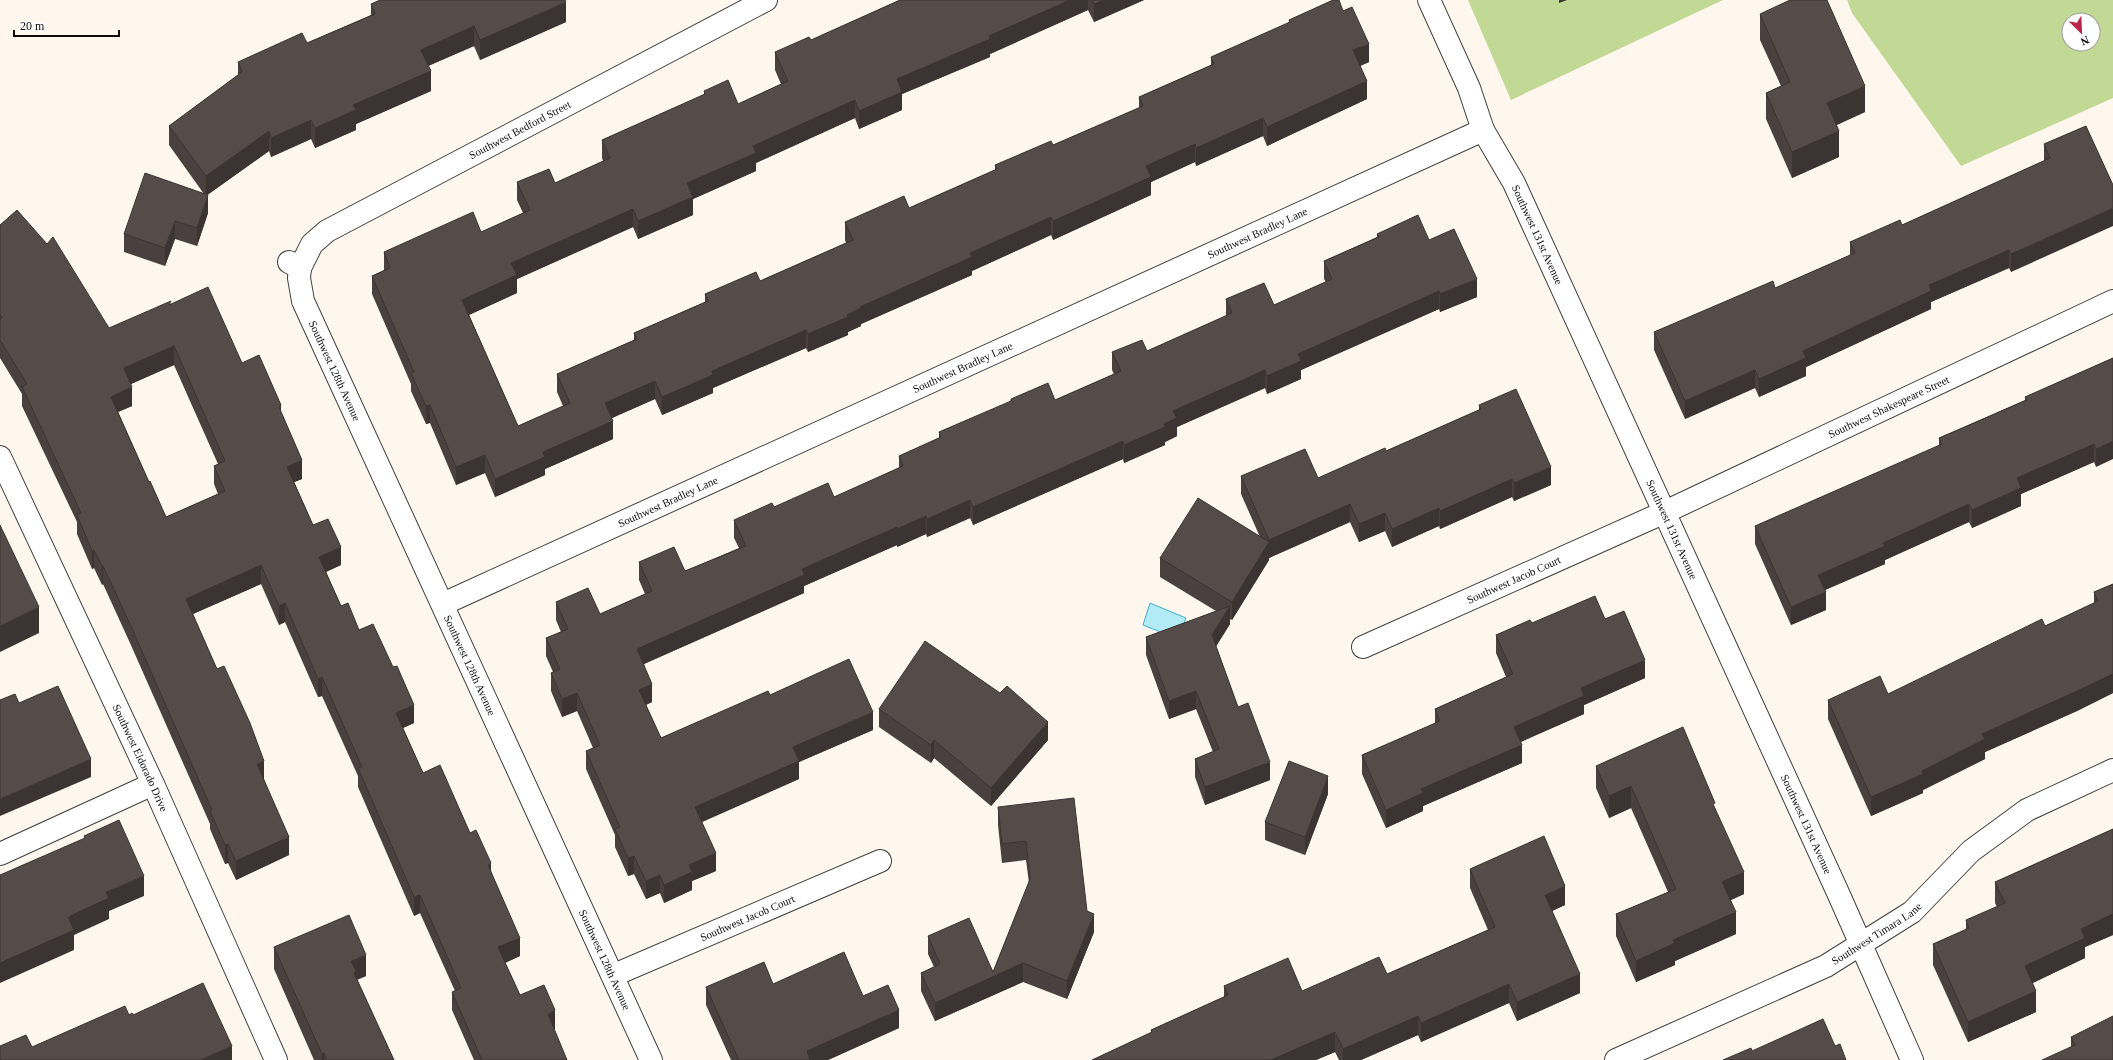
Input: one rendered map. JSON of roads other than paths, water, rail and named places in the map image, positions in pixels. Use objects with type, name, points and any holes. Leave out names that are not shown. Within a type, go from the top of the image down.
[{"type":"street","name":"Southwest Bedford Street","points":[[294,265],[312,244],[326,231],[766,0]]},
{"type":"street","name":"Southwest 131st Avenue","points":[[1429,0],[1469,88],[1482,130],[1514,183],[1665,512],[1912,1060]]},
{"type":"street","name":"Southwest Bradley Lane","points":[[443,604],[1482,130]]},
{"type":"street","name":"Southwest 128th Avenue","points":[[294,265],[299,278],[303,301],[614,975],[651,1060]]},
{"type":"street","name":"Southwest Shakespeare Street","points":[[1665,512],[2113,301]]},
{"type":"street","name":"Southwest Eldorado Drive","points":[[0,457],[8,496],[153,784],[276,1060]]},
{"type":"street","name":"Southwest Jacob Court","points":[[1363,647],[1665,512]]},
{"type":"street","name":"Southwest Timara Lane","points":[[1616,1060],[1826,966],[1912,912],[1971,851],[2027,810],[2113,770]]},
{"type":"street","points":[[0,854],[153,784]]},
{"type":"street","name":"Southwest Jacob Court","points":[[614,975],[880,861]]},
{"type":"water","points":[[1150,603],[1186,618],[1178,639],[1143,625]]}]
